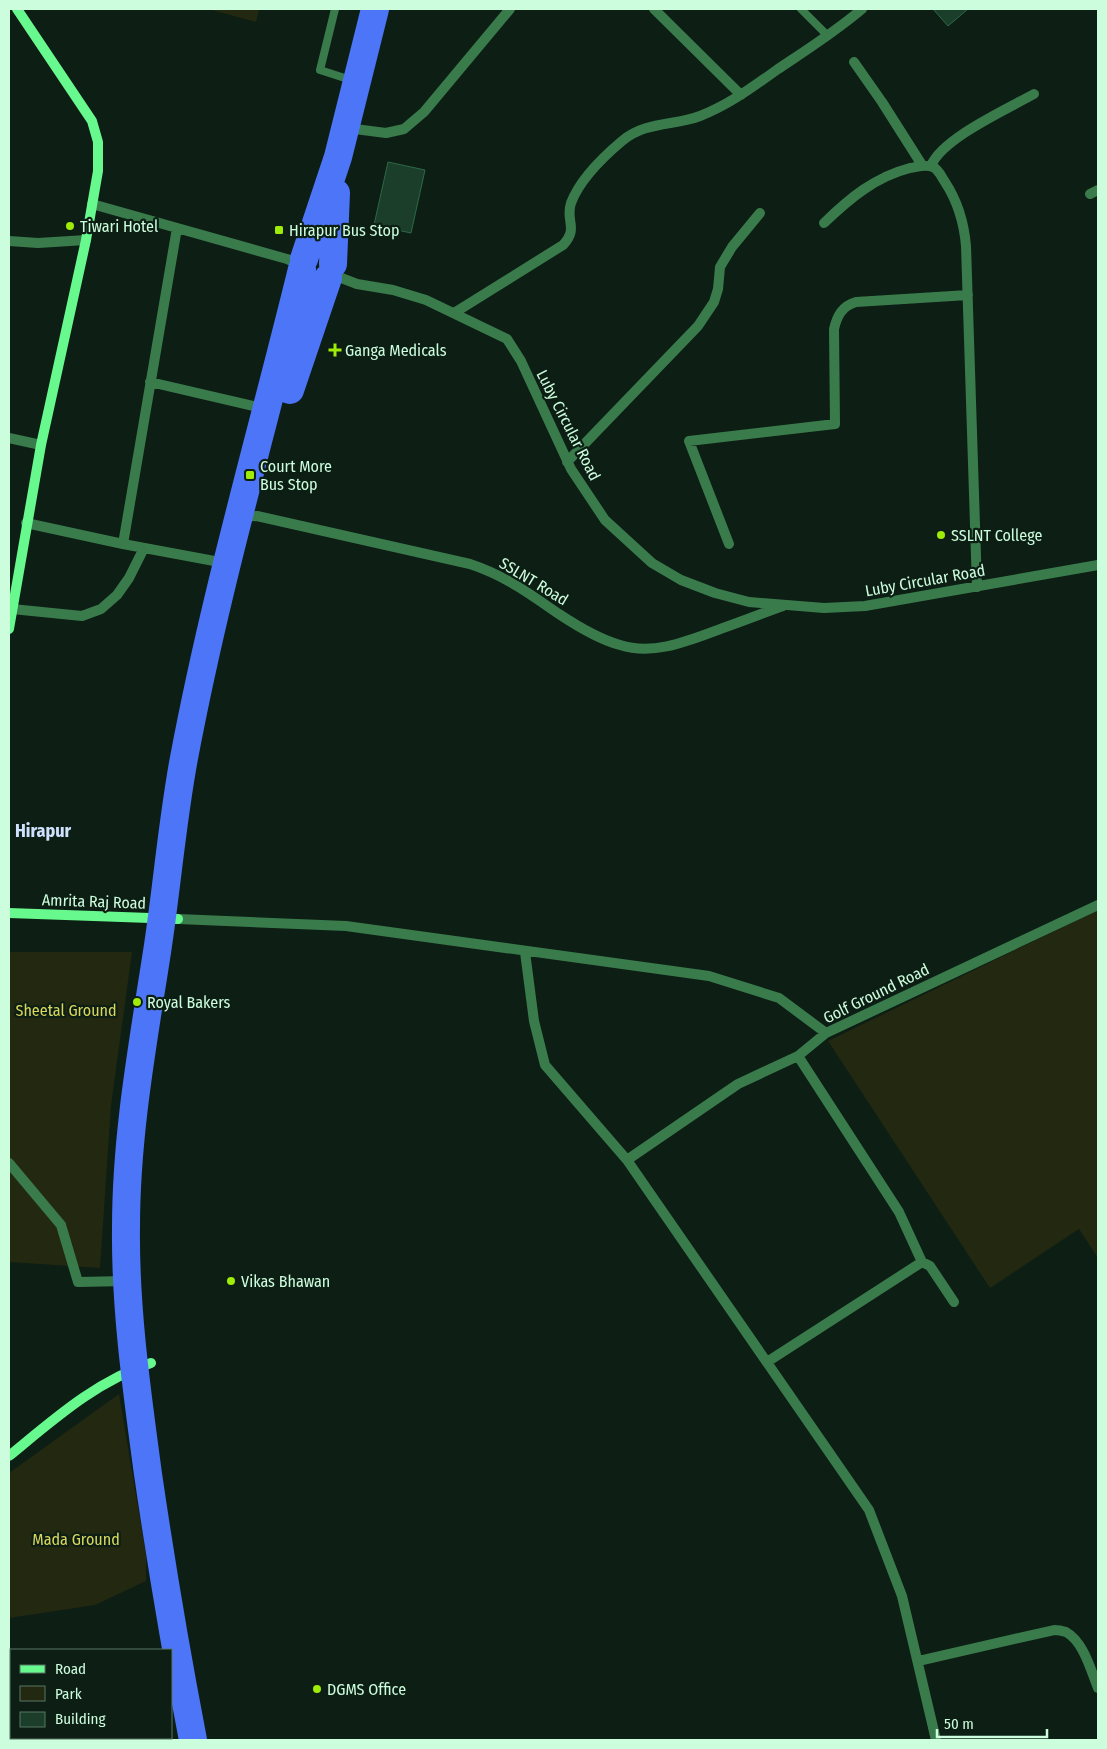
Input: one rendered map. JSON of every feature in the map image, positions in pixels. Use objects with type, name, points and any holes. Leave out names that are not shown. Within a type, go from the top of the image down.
[{"type":"highway","points":[[212,1740],[127,1282],[126,1194],[130,1142],[138,1072],[206,734],[235,602],[248,517],[268,410],[303,265],[338,157],[375,9]]},
{"type":"highway","points":[[193,1740],[176,1654],[159,1544],[143,1366],[141,1246],[144,1163],[150,1106],[167,1002],[174,821],[184,760],[228,563],[248,517],[330,272],[338,157]]},
{"type":"highway","points":[[303,265],[306,278],[310,280],[319,282],[330,272]]},
{"type":"street","points":[[9,629],[26,523],[41,445],[86,240],[99,158],[98,142],[92,121],[16,9]]},
{"type":"street","points":[[345,128],[386,133],[404,129],[424,112],[510,9]]},
{"type":"street","points":[[654,9],[741,95]]},
{"type":"street","points":[[454,313],[563,245],[569,239],[572,231],[571,204],[576,193],[608,153],[624,139],[657,124],[699,116],[741,95],[828,36],[862,9]]},
{"type":"street","points":[[854,62],[927,166],[939,172],[960,210],[964,227],[968,295],[977,587]]},
{"type":"street","points":[[824,223],[864,188],[884,177],[927,166],[938,154],[959,137],[1034,94]]},
{"type":"street","points":[[92,204],[288,258],[303,265]]},
{"type":"street","points":[[568,462],[698,326],[714,302],[718,289],[720,267],[732,247],[760,212]]},
{"type":"street","points":[[124,544],[177,228]]},
{"type":"street","points":[[9,241],[38,243],[86,240]]},
{"type":"street","name":"Luby Circular Road","points":[[330,272],[357,284],[393,290],[426,300],[507,339],[521,361],[568,462],[604,520],[652,563],[681,580],[715,593],[749,602],[824,608],[865,606],[1098,565]]},
{"type":"street","points":[[729,544],[689,441],[835,424],[834,329],[836,320],[844,308],[856,302],[968,295]]},
{"type":"street","points":[[150,382],[268,410]]},
{"type":"street","points":[[9,438],[41,445]]},
{"type":"street","name":"SSLNT Road","points":[[248,517],[470,564],[515,583],[582,628],[601,639],[621,646],[646,649],[670,646],[787,605]]},
{"type":"street","points":[[26,523],[144,548],[228,563]]},
{"type":"street","points":[[12,608],[82,616],[101,609],[117,595],[129,578],[144,548]]},
{"type":"street","name":"Golf Ground Road","points":[[627,1160],[738,1084],[798,1056],[826,1033],[1098,905]]},
{"type":"street","name":"Amrita Raj Road","points":[[9,912],[170,919]]},
{"type":"street","points":[[170,919],[346,926],[709,976],[780,998],[826,1033]]},
{"type":"street","points":[[525,952],[534,1022],[545,1064],[627,1160],[869,1510],[902,1596],[936,1740]]},
{"type":"street","points":[[798,1056],[899,1212],[922,1262],[930,1266],[954,1302]]},
{"type":"street","points":[[9,1163],[61,1226],[78,1282],[127,1282]]},
{"type":"street","points":[[767,1362],[922,1262]]},
{"type":"street","points":[[9,1456],[97,1388],[143,1366]]},
{"type":"street","points":[[918,1661],[1054,1630],[1065,1632],[1075,1640],[1083,1652],[1098,1688]]},
{"type":"lane","points":[[335,9],[320,70],[356,82]]},
{"type":"lane","points":[[801,9],[828,36]]},
{"type":"green space","points":[[208,9],[259,9],[256,22]]},
{"type":"green space","points":[[1098,910],[1098,1258],[1079,1229],[990,1288],[828,1041]]},
{"type":"green space","name":"Sheetal Ground","points":[[9,952],[132,952],[111,1106],[100,1268],[9,1262]]},
{"type":"green space","name":"Mada Ground","points":[[119,1394],[146,1555],[146,1581],[95,1605],[9,1618],[9,1473]]},
{"type":"building","points":[[933,9],[968,9],[948,26]]},
{"type":"building","points":[[388,162],[425,170],[411,233],[374,225]]},
{"type":"place","name":"Tiwari Hotel","points":[[70,226]]},
{"type":"place","name":"Hirapur Bus Stop","points":[[279,230]]},
{"type":"place","name":"Ganga Medicals","points":[[335,350]]},
{"type":"place","name":"Court More Bus Stop","points":[[250,475]]},
{"type":"place","name":"SSLNT College","points":[[941,535]]},
{"type":"place","name":"Royal Bakers","points":[[137,1002]]},
{"type":"place","name":"Vikas Bhawan","points":[[231,1281]]},
{"type":"place","name":"DGMS Office","points":[[317,1689]]},
{"type":"district","name":"Hirapur","points":[[43,831]]}]
